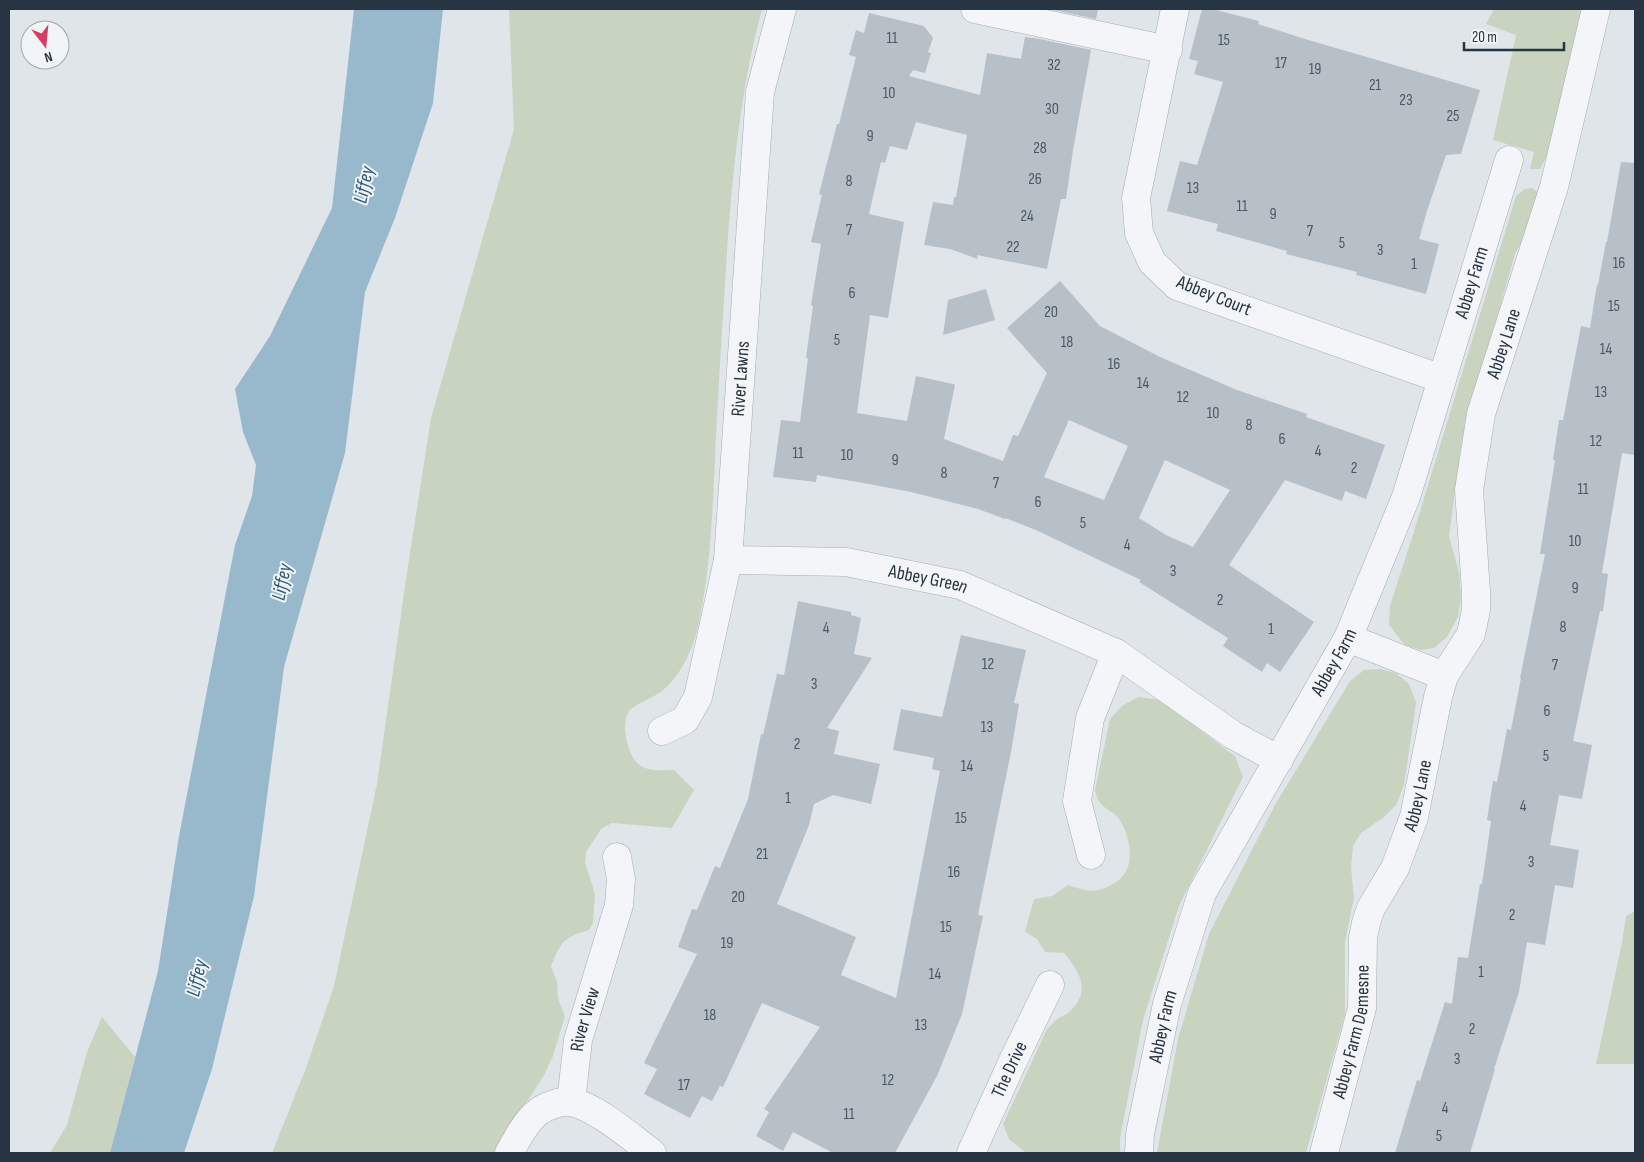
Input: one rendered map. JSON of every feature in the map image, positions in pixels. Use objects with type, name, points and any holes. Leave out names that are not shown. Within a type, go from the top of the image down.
[{"type":"street","name":"River Lawns","points":[[662,731],[685,720],[698,697],[728,560],[760,92],[782,9]]},
{"type":"street","points":[[975,9],[1168,50]]},
{"type":"street","name":"Abbey Court","points":[[1176,9],[1136,198],[1139,233],[1152,262],[1177,286],[1442,379]]},
{"type":"street","name":"Abbey Lane","points":[[1371,908],[1395,868],[1414,817],[1444,676],[1471,634],[1476,610],[1469,490],[1481,414],[1554,187],[1596,9]]},
{"type":"street","name":"Abbey Farm","points":[[1139,1153],[1140,1134],[1166,1004],[1202,893],[1348,638],[1406,497],[1509,160]]},
{"type":"street","name":"Abbey Green","points":[[728,560],[846,562],[960,585],[1116,653],[1233,735],[1279,760]]},
{"type":"street","points":[[1348,638],[1444,676]]},
{"type":"street","points":[[1091,855],[1077,801],[1090,718],[1116,653]]},
{"type":"street","name":"River View","points":[[571,1102],[578,1040],[618,905],[621,879],[617,857]]},
{"type":"street","name":"Abbey Farm Demesne","points":[[1324,1153],[1362,1008],[1363,937],[1371,908]]},
{"type":"street","name":"The Drive","points":[[971,1153],[1050,985]]},
{"type":"street","points":[[510,1153],[527,1123],[538,1112],[554,1104],[571,1102],[597,1112],[652,1153]]},
{"type":"green space","points":[[509,9],[762,9],[745,88],[734,169],[729,223],[711,529],[707,576],[699,622],[690,651],[676,677],[662,691],[630,710],[625,723],[626,740],[636,762],[649,769],[674,770],[694,790],[672,828],[612,823],[601,829],[586,852],[585,863],[595,894],[593,923],[589,930],[564,941],[551,966],[557,982],[558,998],[565,1016],[553,1056],[544,1075],[494,1153],[272,1153],[306,1068],[334,986],[377,784],[431,418],[514,129]]},
{"type":"green space","points":[[1494,9],[1585,9],[1549,152],[1540,169],[1530,169],[1534,152],[1493,140],[1516,35],[1486,24]]},
{"type":"green space","points":[[1532,188],[1542,195],[1542,206],[1515,254],[1462,440],[1449,536],[1459,572],[1461,598],[1458,617],[1447,637],[1434,648],[1421,650],[1405,645],[1389,625],[1390,606],[1516,196],[1525,189]]},
{"type":"green space","points":[[1380,669],[1396,673],[1409,684],[1416,702],[1404,785],[1396,805],[1384,817],[1361,833],[1353,846],[1351,867],[1354,898],[1345,942],[1345,1014],[1306,1153],[1157,1153],[1178,1039],[1209,934],[1275,805],[1350,681],[1364,670]]},
{"type":"green space","points":[[1138,697],[1160,700],[1235,756],[1243,777],[1179,906],[1143,1020],[1120,1138],[1120,1153],[1026,1153],[1009,1139],[1003,1124],[1047,1029],[1076,1005],[1082,990],[1079,975],[1064,953],[1045,952],[1037,939],[1025,932],[1034,899],[1052,896],[1068,885],[1093,891],[1104,889],[1123,876],[1127,869],[1130,852],[1127,835],[1117,817],[1101,804],[1095,790],[1110,719],[1122,706]]},
{"type":"green space","points":[[1635,911],[1635,1064],[1596,1064],[1626,916]]},
{"type":"green space","points":[[102,1017],[135,1057],[110,1153],[50,1153],[67,1125],[87,1052]]},
{"type":"water","name":"Liffey","points":[[354,9],[443,9],[433,103],[395,218],[365,292],[345,453],[284,667],[254,896],[212,1069],[184,1153],[110,1153],[158,971],[179,836],[235,545],[252,496],[256,465],[243,432],[235,389],[270,336],[332,208]]},
{"type":"building","points":[[1049,9],[1098,9],[1096,19]]},
{"type":"building","points":[[1202,9],[1212,9],[1259,21],[1258,24],[1305,39],[1480,90],[1461,154],[1446,155],[1419,239],[1439,244],[1426,294],[1356,275],[1357,272],[1286,254],[1287,251],[1216,231],[1218,224],[1167,211],[1180,161],[1197,165],[1223,82],[1194,74],[1198,61],[1189,59]]},
{"type":"building","points":[[869,13],[924,26],[933,38],[928,52],[931,53],[925,73],[913,70],[909,76],[980,95],[987,53],[1021,59],[1025,37],[1091,50],[1066,199],[1061,199],[1047,269],[977,255],[978,259],[950,249],[924,245],[933,202],[953,205],[967,135],[916,122],[907,150],[890,146],[885,163],[881,162],[869,214],[904,222],[888,318],[870,315],[857,413],[907,421],[916,376],[953,384],[955,385],[944,439],[1003,461],[1013,435],[1018,436],[1047,373],[1007,328],[1060,281],[1100,326],[1160,357],[1237,390],[1307,414],[1306,417],[1385,445],[1366,499],[1345,491],[1342,501],[1285,480],[1229,565],[1314,622],[1280,672],[1267,663],[1262,672],[1223,646],[1228,638],[1139,582],[1141,580],[1036,530],[1005,518],[911,492],[869,484],[817,475],[816,482],[773,477],[781,420],[800,422],[813,306],[811,305],[821,244],[811,242],[822,195],[819,194],[856,57],[849,55],[856,30],[864,33]],"holes":[[[1069,420],[1128,446],[1104,500],[1044,477]],[[1165,460],[1230,490],[1193,547],[1166,535],[1139,518]]]},
{"type":"building","points":[[1621,162],[1635,163],[1635,455],[1622,453],[1602,573],[1608,574],[1603,611],[1600,611],[1573,741],[1592,745],[1582,799],[1559,795],[1550,845],[1579,850],[1573,888],[1555,885],[1545,945],[1527,942],[1519,992],[1470,1153],[1395,1153],[1417,1080],[1420,1081],[1445,1002],[1452,1004],[1458,957],[1468,958],[1480,884],[1482,884],[1491,821],[1487,820],[1493,781],[1497,782],[1507,729],[1511,730],[1545,554],[1540,554],[1555,460],[1553,460],[1559,420],[1563,420],[1581,326],[1590,328]]},
{"type":"building","points":[[986,289],[995,320],[943,335],[948,300]]},
{"type":"building","points":[[798,601],[851,612],[851,615],[861,618],[854,654],[872,658],[827,728],[839,731],[834,754],[880,764],[871,804],[833,795],[814,804],[809,825],[777,904],[856,937],[841,975],[896,998],[940,771],[932,769],[934,758],[893,750],[901,709],[942,717],[961,635],[1026,650],[1014,703],[1019,704],[1011,752],[978,915],[983,916],[962,1014],[937,1076],[895,1153],[833,1153],[793,1132],[783,1151],[756,1136],[769,1112],[764,1109],[820,1027],[762,1003],[723,1087],[720,1086],[712,1101],[702,1096],[690,1118],[644,1094],[657,1069],[644,1063],[697,954],[678,947],[692,909],[697,910],[715,866],[720,868],[748,799],[761,734],[763,735],[777,674],[784,675]]}]
